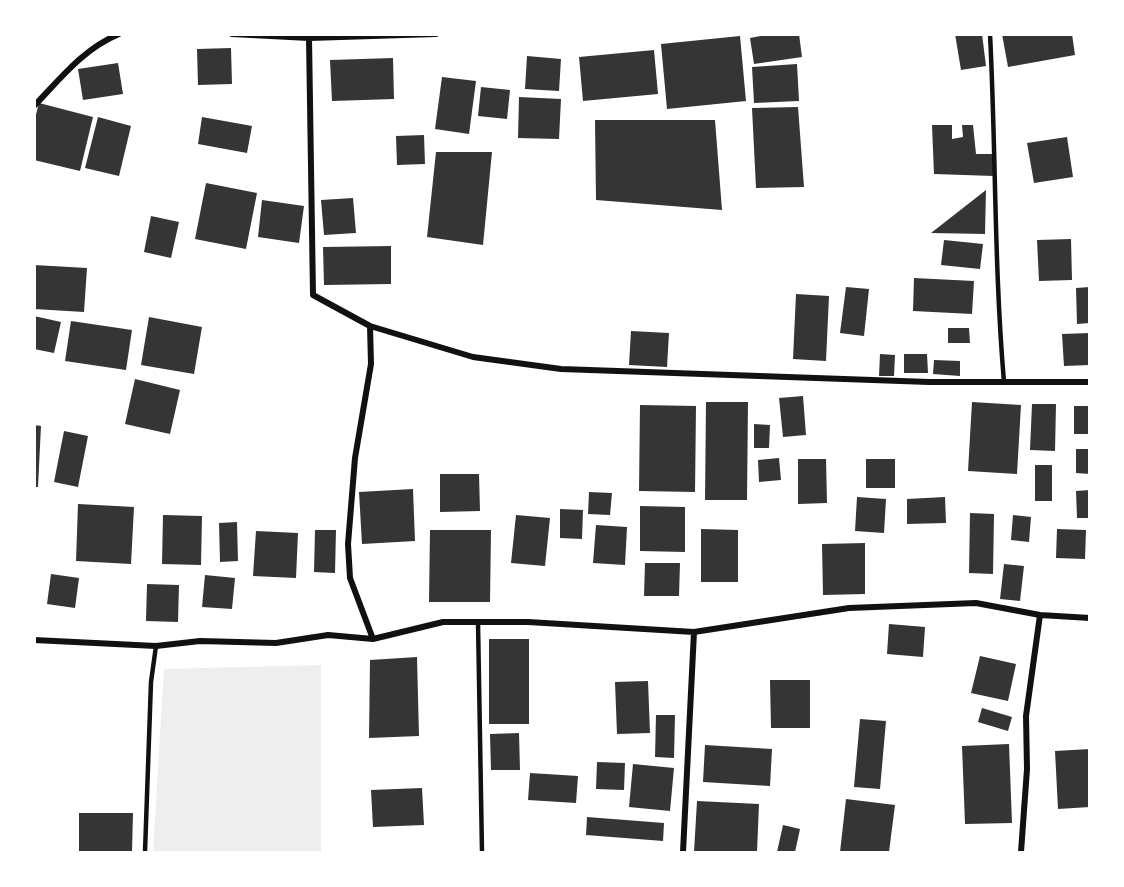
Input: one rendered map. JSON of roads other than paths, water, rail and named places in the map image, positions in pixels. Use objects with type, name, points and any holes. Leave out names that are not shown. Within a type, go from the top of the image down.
[{"type":"street","points":[[34,106],[80,57],[97,43],[119,34]]},
{"type":"street","points":[[232,34],[309,38],[436,34]]},
{"type":"street","points":[[309,38],[313,295],[370,326],[473,357],[561,369],[700,376],[1089,382]]},
{"type":"street","points":[[370,326],[371,364],[355,458],[348,544],[350,578],[373,639]]},
{"type":"street","points":[[34,640],[156,646],[200,641],[276,643],[328,635],[373,639],[443,622],[528,622],[694,632],[785,615],[849,608],[976,603],[1040,615],[1089,618]]},
{"type":"street","points":[[1021,852],[1027,769],[1026,716],[1040,615]]},
{"type":"street","points":[[683,852],[694,632]]},
{"type":"lane","points":[[990,34],[995,131],[999,313],[1004,382]]},
{"type":"lane","points":[[478,622],[482,852]]},
{"type":"lane","points":[[145,852],[151,682],[156,646]]}]
